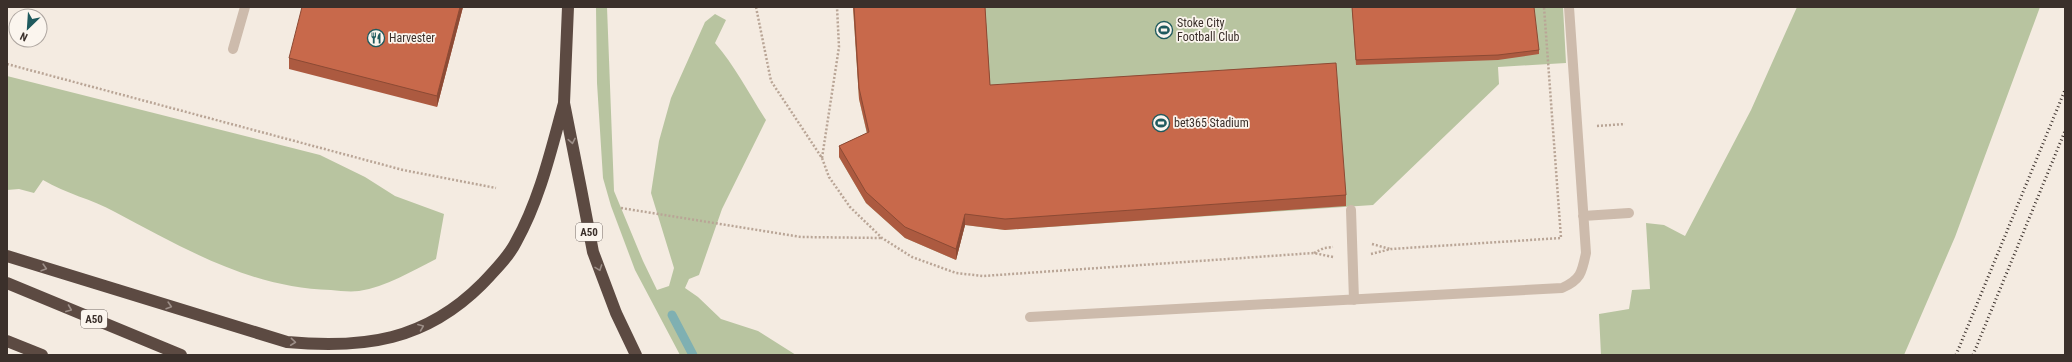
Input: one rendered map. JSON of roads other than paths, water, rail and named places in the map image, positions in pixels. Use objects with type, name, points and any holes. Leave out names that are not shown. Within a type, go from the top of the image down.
[{"type":"highway","points":[[7,256],[287,342],[323,345],[358,344],[392,337],[424,326],[453,310],[499,267],[516,244],[533,207],[564,103],[568,7]]},
{"type":"highway","name":"A50","points":[[564,103],[593,252],[616,313],[636,355]]},
{"type":"highway","name":"A50","points":[[7,283],[181,355]]},
{"type":"highway","points":[[7,341],[42,355]]},
{"type":"lane","points":[[233,49],[245,7]]},
{"type":"lane","points":[[1030,317],[1562,288],[1572,284],[1582,273],[1586,252],[1569,7]]},
{"type":"lane","points":[[1351,210],[1354,300]]},
{"type":"lane","points":[[1583,216],[1629,213]]},
{"type":"waterway","points":[[672,315],[693,355]]},
{"type":"railway","points":[[1956,355],[2065,90]]},
{"type":"railway","points":[[1973,355],[2065,131]]},
{"type":"place","name":"Stoke City Football Club","points":[[1164,30]]},
{"type":"place","name":"Harvester","points":[[376,38]]},
{"type":"place","name":"bet365 Stadium","points":[[1161,123]]}]
